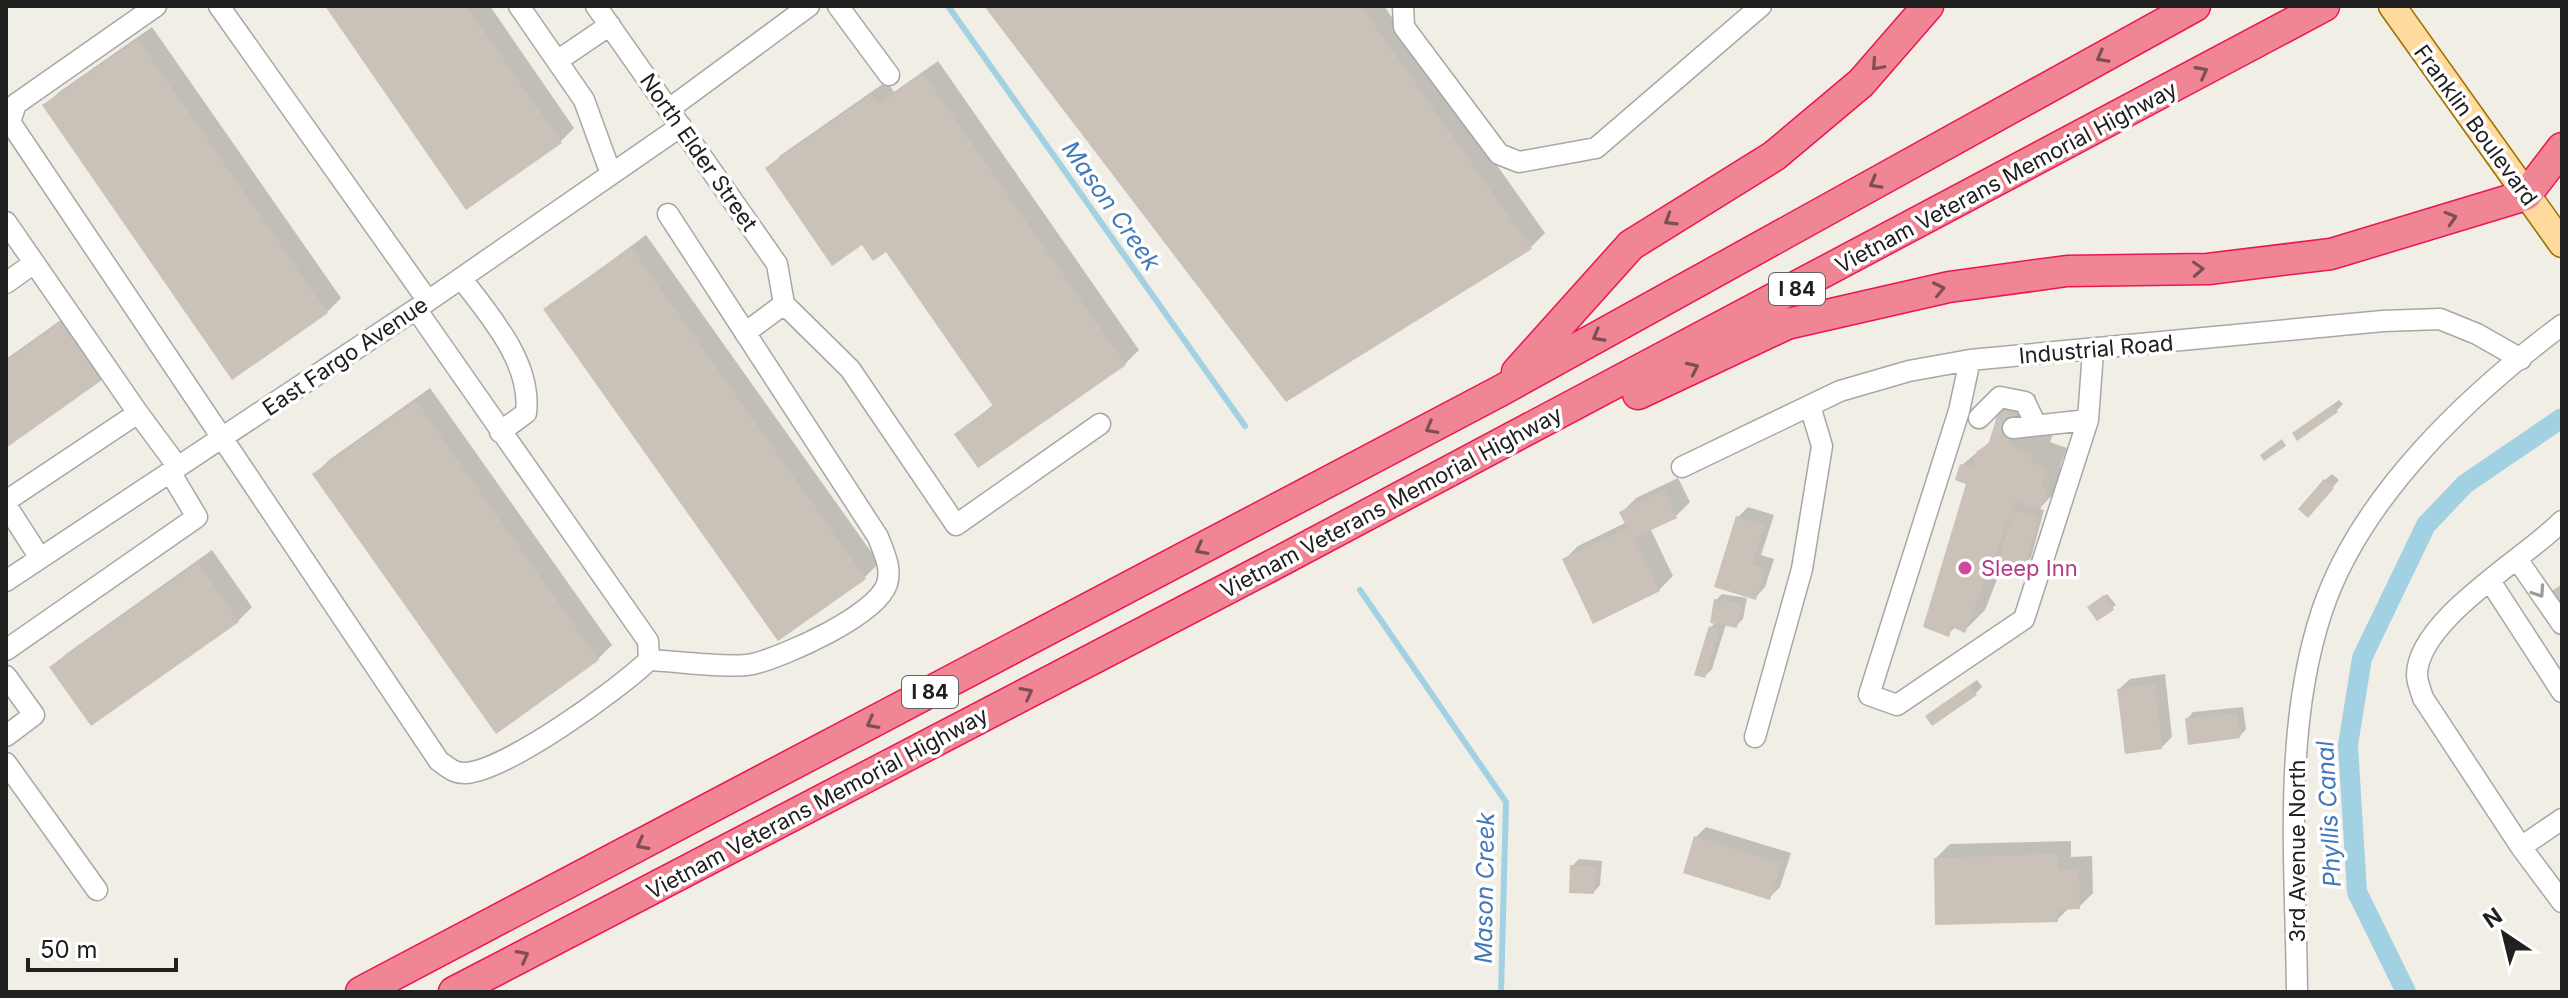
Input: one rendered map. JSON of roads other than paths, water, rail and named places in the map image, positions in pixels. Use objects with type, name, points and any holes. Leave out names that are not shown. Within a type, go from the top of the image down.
[{"type":"highway","points":[[1500,391],[1631,245],[1774,156],[1861,83],[1928,6]]},
{"type":"highway","name":"Vietnam Veterans Memorial Highway","points":[[361,992],[1500,391],[2195,6]]},
{"type":"highway","name":"Vietnam Veterans Memorial Highway","points":[[454,992],[1267,568],[2324,6]]},
{"type":"highway","points":[[1267,568],[1787,324],[1949,287],[2067,271],[2208,269],[2331,254],[2526,195],[2562,148]]},
{"type":"main road","name":"Franklin Boulevard","points":[[2392,6],[2562,244]]},
{"type":"street","points":[[156,6],[16,104],[10,122],[439,761],[456,773],[470,773],[516,754],[628,680],[649,660],[751,664],[832,631],[872,605],[886,587],[889,569],[878,537],[668,214]]},
{"type":"street","points":[[219,6],[422,305],[500,432],[648,641],[649,660]]},
{"type":"street","points":[[519,6],[584,100],[611,174]]},
{"type":"street","name":"North Elder Street","points":[[596,6],[777,264],[784,304]]},
{"type":"street","name":"East Fargo Avenue","points":[[6,581],[422,305],[611,174],[809,6]]},
{"type":"street","points":[[838,6],[889,75]]},
{"type":"street","points":[[1403,6],[1404,27],[1499,154],[1519,162],[1596,148],[1761,6]]},
{"type":"street","points":[[557,61],[610,25]]},
{"type":"street","points":[[6,222],[138,413],[174,469],[197,517],[6,650]]},
{"type":"street","points":[[6,283],[34,263]]},
{"type":"street","points":[[461,278],[500,330],[526,384],[526,413],[500,432]]},
{"type":"street","points":[[745,333],[784,304],[850,369],[956,525],[1100,424]]},
{"type":"street","name":"Industrial Road","points":[[1682,467],[1840,391],[1909,371],[1970,360],[2093,351],[2383,321],[2440,319],[2477,334],[2521,359]]},
{"type":"street","name":"3rd Avenue North","points":[[2293,991],[2296,753],[2307,672],[2322,610],[2345,559],[2400,474],[2521,359],[2562,325]]},
{"type":"street","points":[[1970,360],[1959,411],[1869,695],[1897,705],[2024,619],[2088,420],[2093,351]]},
{"type":"street","points":[[1996,424],[2000,397],[2025,402],[2036,425]]},
{"type":"street","points":[[1755,737],[1805,554],[1822,446],[1810,406]]},
{"type":"street","points":[[1959,411],[1996,424],[2036,425],[2088,420]]},
{"type":"street","points":[[40,558],[6,503],[138,413]]},
{"type":"street","points":[[2562,521],[2440,625],[2423,649],[2417,675],[2423,698],[2521,847],[2562,902]]},
{"type":"street","points":[[2517,559],[2562,624]]},
{"type":"street","points":[[2490,581],[2561,690]]},
{"type":"street","points":[[6,676],[34,715],[6,736]]},
{"type":"street","points":[[6,763],[97,890]]},
{"type":"street","points":[[2521,847],[2562,819]]},
{"type":"waterway","name":"Mason Creek","points":[[948,6],[1245,426]]},
{"type":"waterway","name":"Phyllis Canal","points":[[2406,992],[2357,892],[2348,745],[2362,658],[2426,525],[2465,484],[2562,418]]},
{"type":"waterway","name":"Mason Creek","points":[[1360,590],[1506,802],[1501,992]]},
{"type":"tunnel","points":[[1995,425],[2013,428]]},
{"type":"place","name":"Sleep Inn","points":[[1965,568]]}]
